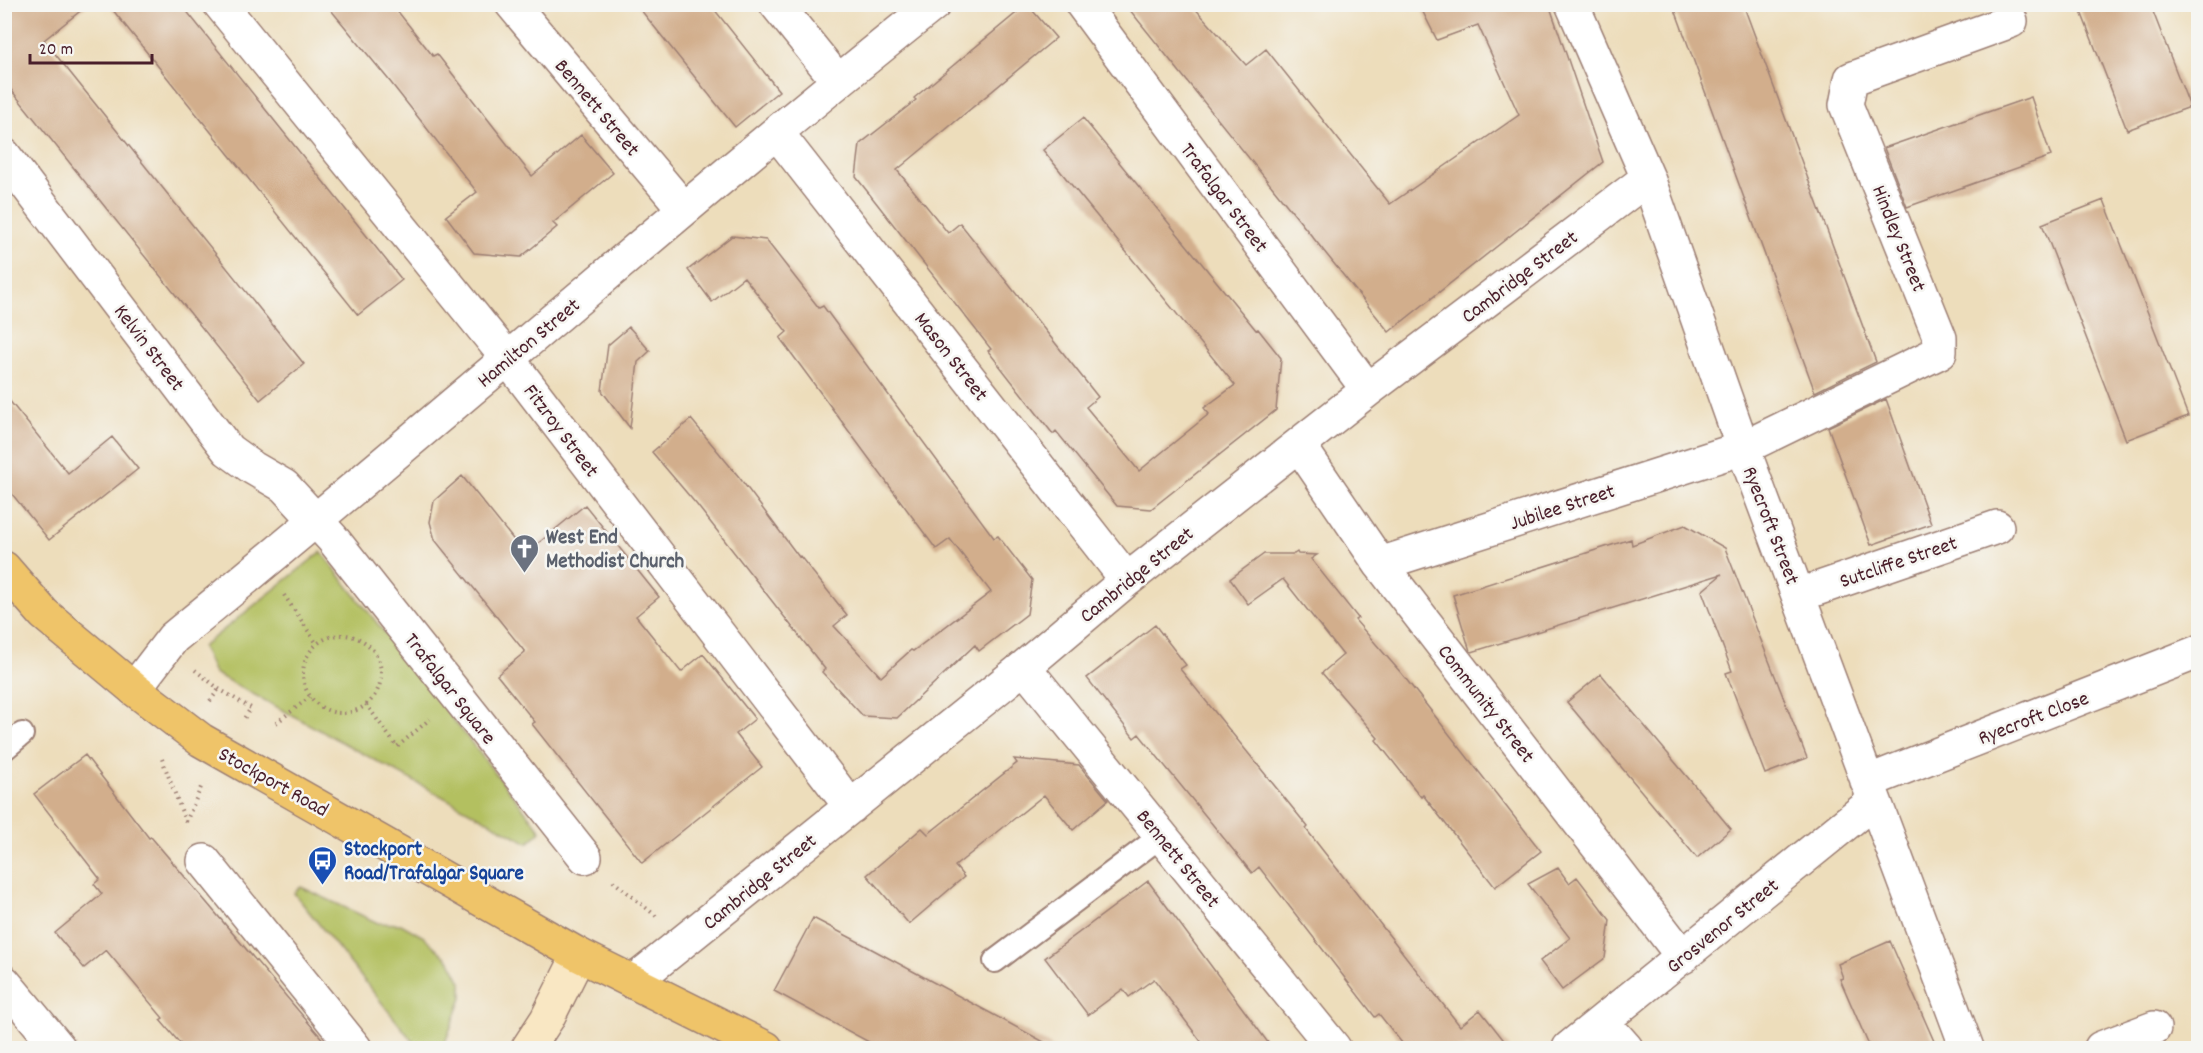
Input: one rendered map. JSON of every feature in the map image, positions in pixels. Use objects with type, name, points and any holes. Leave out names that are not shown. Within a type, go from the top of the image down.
[{"type":"highway","name":"Stockport Road","points":[[4,568],[44,614],[134,689],[201,740],[579,956],[766,1048]]},
{"type":"street","name":"Fitzroy Street","points":[[220,4],[508,359],[851,807]]},
{"type":"street","name":"Bennett Street","points":[[512,4],[684,209]]},
{"type":"street","points":[[776,4],[838,81]]},
{"type":"street","name":"Hamilton Street","points":[[134,689],[173,638],[684,209],[934,4]]},
{"type":"street","name":"Trafalgar Street","points":[[1082,4],[1368,390]]},
{"type":"street","name":"Ryecroft Street","points":[[1577,6],[1648,178],[1743,448],[1967,1048]]},
{"type":"street","name":"Hindley Street","points":[[1743,448],[1940,352],[1940,338],[1846,105],[1851,79],[2011,21]]},
{"type":"street","name":"Mason Street","points":[[777,133],[1128,580]]},
{"type":"street","name":"Kelvin Street","points":[[4,155],[228,450],[284,486],[314,520]]},
{"type":"street","name":"Cambridge Street","points":[[633,982],[1024,667],[1128,580],[1368,390],[1648,178]]},
{"type":"street","name":"Community Street","points":[[1299,445],[1380,564],[1683,957]]},
{"type":"street","name":"Jubilee Street","points":[[1380,564],[1743,448]]},
{"type":"street","name":"Trafalgar Square","points":[[314,520],[332,538],[585,857]]},
{"type":"street","name":"Sutcliffe Street","points":[[1798,595],[1997,527]]},
{"type":"street","name":"Ryecroft Close","points":[[1870,791],[2199,652]]},
{"type":"street","name":"Bennett Street","points":[[1024,667],[1334,1048]]},
{"type":"street","name":"Grosvenor Street","points":[[1569,1048],[1683,957],[1870,791]]},
{"type":"street","points":[[204,861],[356,1048]]},
{"type":"street","points":[[528,1048],[547,1019],[579,956]]},
{"type":"street","points":[[4,982],[59,1048]]},
{"type":"street","points":[[1603,1022],[1626,1048]]},
{"type":"street","points":[[2101,1048],[2154,1028]]},
{"type":"lane","points":[[4,749],[22,734]]},
{"type":"lane","points":[[995,962],[1161,836]]},
{"type":"path","points":[[262,564],[317,644]]},
{"type":"path","points":[[349,636],[366,644],[372,650],[380,667],[380,676],[378,689],[366,704],[349,712],[336,713],[324,709],[310,697],[302,678],[309,653],[317,644],[331,637],[349,636]]},
{"type":"path","points":[[192,667],[197,674],[251,708]]},
{"type":"path","points":[[366,704],[397,747],[457,696]]},
{"type":"path","points":[[276,723],[310,697]]},
{"type":"path","points":[[585,857],[685,940]]},
{"type":"green space","points":[[321,552],[541,831],[528,843],[214,673],[202,647]]},
{"type":"green space","points":[[301,887],[378,923],[401,924],[424,937],[450,961],[462,984],[462,998],[443,1048],[418,1048],[294,893]]},
{"type":"building","points":[[4,4],[89,4],[44,40],[304,364],[260,400],[4,81]]},
{"type":"building","points":[[108,4],[181,4],[402,280],[358,315]]},
{"type":"building","points":[[326,4],[392,4],[433,56],[437,54],[532,176],[581,135],[613,173],[553,223],[557,227],[521,257],[474,253],[446,216],[477,192]]},
{"type":"building","points":[[636,4],[710,4],[779,91],[735,127]]},
{"type":"building","points":[[1027,4],[1056,38],[897,170],[948,233],[960,223],[1098,397],[1086,407],[1139,471],[1209,414],[1204,408],[1235,385],[1043,150],[1083,118],[1281,358],[1276,410],[1151,509],[1117,506],[1056,431],[1053,434],[988,351],[991,349],[856,177],[860,144],[916,100],[914,98]]},
{"type":"building","points":[[1125,4],[1191,4],[1246,65],[1266,49],[1390,204],[1519,115],[1478,25],[1437,40],[1419,4],[1549,4],[1603,162],[1389,332]]},
{"type":"building","points":[[1673,4],[1743,4],[1876,362],[1815,392]]},
{"type":"building","points":[[2078,4],[2150,4],[2190,107],[2127,130]]},
{"type":"building","points":[[2031,97],[2051,156],[1907,207],[1884,148]]},
{"type":"building","points":[[2104,200],[2188,416],[2126,440],[2042,224]]},
{"type":"building","points":[[732,236],[766,240],[819,308],[823,306],[994,538],[998,536],[1032,580],[1027,614],[979,651],[975,645],[897,718],[863,716],[822,672],[825,669],[697,505],[652,452],[691,419],[847,615],[834,626],[881,677],[911,650],[913,651],[991,592],[950,539],[936,549],[780,338],[787,332],[744,277],[712,302],[688,270]]},
{"type":"building","points":[[629,327],[650,351],[638,362],[630,428],[602,391],[608,345]]},
{"type":"building","points":[[4,394],[68,473],[112,437],[138,469],[49,540],[4,484]]},
{"type":"building","points":[[1886,399],[1931,524],[1871,545],[1828,427]]},
{"type":"building","points":[[462,476],[525,554],[585,505],[659,597],[636,616],[681,672],[703,654],[755,719],[736,734],[762,767],[642,863],[532,724],[535,722],[497,675],[525,652],[435,540],[430,522],[434,501]]},
{"type":"building","points":[[1685,525],[1725,548],[1807,758],[1765,774],[1726,673],[1732,671],[1702,591],[1722,574],[1470,651],[1453,595],[1631,539],[1632,545]]},
{"type":"building","points":[[1297,552],[1298,554],[1317,555],[1311,559],[1358,618],[1355,620],[1402,674],[1541,851],[1495,887],[1423,795],[1421,797],[1376,740],[1378,738],[1322,673],[1343,655],[1283,579],[1248,604],[1230,579],[1264,554],[1294,554]]},
{"type":"building","points":[[1155,625],[1186,665],[1180,669],[1308,827],[1306,829],[1460,1026],[1480,1010],[1510,1048],[1406,1048],[1379,1014],[1375,1017],[1259,867],[1252,873],[1139,734],[1134,738],[1087,678]]},
{"type":"building","points":[[1601,674],[1731,829],[1697,858],[1567,702]]},
{"type":"building","points":[[85,755],[149,838],[151,837],[330,1048],[184,1048],[160,1020],[163,1018],[106,950],[84,968],[55,933],[102,894],[94,884],[100,879],[34,794]]},
{"type":"building","points":[[1014,759],[1079,765],[1108,800],[1073,830],[1044,795],[955,866],[964,877],[909,924],[867,875],[922,828],[928,834],[1017,763]]},
{"type":"building","points":[[1558,868],[1569,883],[1577,877],[1610,920],[1605,958],[1562,990],[1540,961],[1570,938],[1528,884]]},
{"type":"building","points":[[1148,881],[1272,1048],[1206,1048],[1154,979],[1129,997],[1123,989],[1088,1015],[1045,958]]},
{"type":"building","points":[[813,918],[1055,1048],[880,1048],[774,991]]},
{"type":"building","points":[[1890,941],[1937,1048],[1870,1048],[1840,979],[1843,978],[1838,964]]},
{"type":"place","name":"West End Methodist Church","points":[[525,574]]},
{"type":"place","name":"Stockport Road/Trafalgar Square","points":[[323,886]]}]
